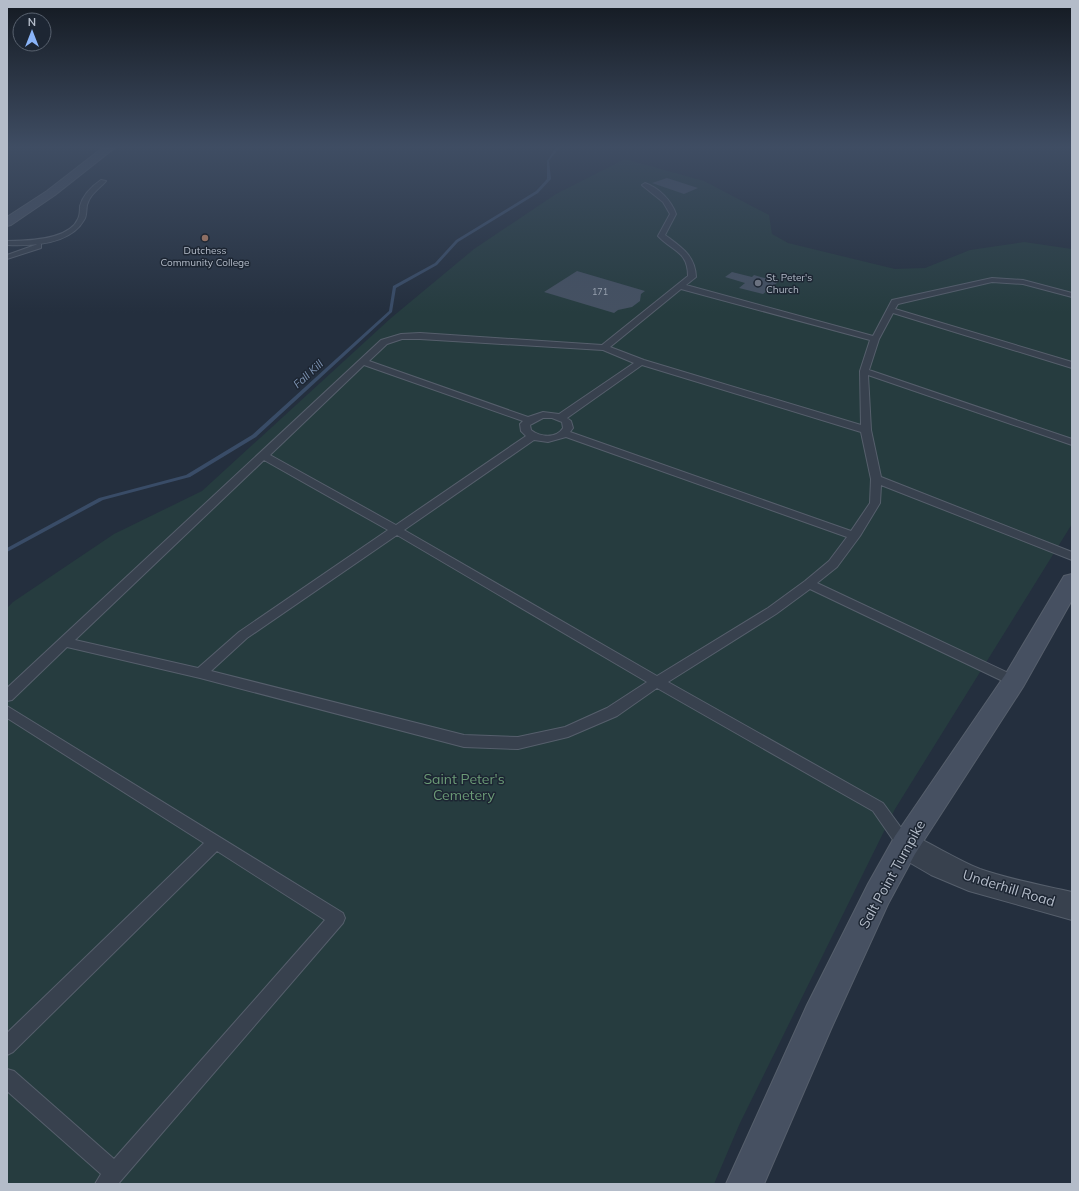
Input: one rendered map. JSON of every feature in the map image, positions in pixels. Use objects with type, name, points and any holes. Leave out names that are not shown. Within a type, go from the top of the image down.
[{"type":"main road","points":[[7,222],[38,202]]},
{"type":"main road","name":"Salt Point Turnpike","points":[[745,1184],[783,1095],[850,950],[905,845],[1014,681],[1072,581]]},
{"type":"street","name":"Underhill Road","points":[[905,845],[941,866],[979,882],[1072,906]]},
{"type":"lane","points":[[7,257],[56,238],[78,224],[82,219],[86,202]]},
{"type":"lane","points":[[604,348],[692,277],[693,266],[689,257],[661,236],[673,214],[670,206],[666,202]]},
{"type":"lane","points":[[7,243],[36,242],[56,238]]},
{"type":"lane","points":[[63,642],[200,673],[464,741],[518,743],[568,732],[612,712],[657,682],[772,611],[833,564],[854,536],[875,503],[876,480],[866,430],[864,370],[875,339],[895,302],[956,290],[992,280],[1023,282],[1072,295]]},
{"type":"lane","points":[[680,286],[875,339]]},
{"type":"lane","points":[[891,310],[1072,365]]},
{"type":"lane","points":[[7,696],[384,342],[401,337],[420,336],[604,348],[641,362],[866,430]]},
{"type":"lane","points":[[363,362],[528,420],[542,415],[560,418],[567,423],[568,430],[565,433]]},
{"type":"lane","points":[[560,418],[641,362]]},
{"type":"lane","points":[[864,370],[1072,442]]},
{"type":"lane","points":[[528,420],[525,428],[533,436],[550,438],[565,433],[854,536]]},
{"type":"lane","points":[[200,673],[243,635],[395,529],[533,436]]},
{"type":"lane","points":[[262,455],[395,529],[657,682],[878,807],[905,845]]},
{"type":"lane","points":[[876,480],[1072,556]]},
{"type":"lane","points":[[809,584],[1014,681]]},
{"type":"lane","points":[[7,711],[215,843],[337,918],[110,1178],[7,1078]]},
{"type":"lane","points":[[7,1046],[215,843]]},
{"type":"green space","name":"Saint Peter's Cemetery","points":[[545,202],[743,202],[769,215],[772,234],[788,243],[895,269],[925,268],[970,250],[1024,242],[1072,249],[1072,524],[895,809],[740,1123],[714,1184],[7,1184],[7,608],[13,602],[114,534],[202,491],[391,318],[474,249]]},
{"type":"building","points":[[577,271],[645,291],[641,294],[640,301],[632,307],[618,310],[614,313],[544,292]]},
{"type":"building","points":[[732,272],[752,277],[754,275],[778,282],[763,294],[739,288],[745,283],[725,277]]},
{"type":"waterway","name":"Fall Kill","points":[[7,550],[101,499],[188,476],[254,436],[391,311],[394,287],[436,264],[457,241],[521,202]]},
{"type":"place","name":"Dutchess Community College","points":[[205,238]]},
{"type":"place","name":"St. Peter's Church","points":[[758,283]]}]
